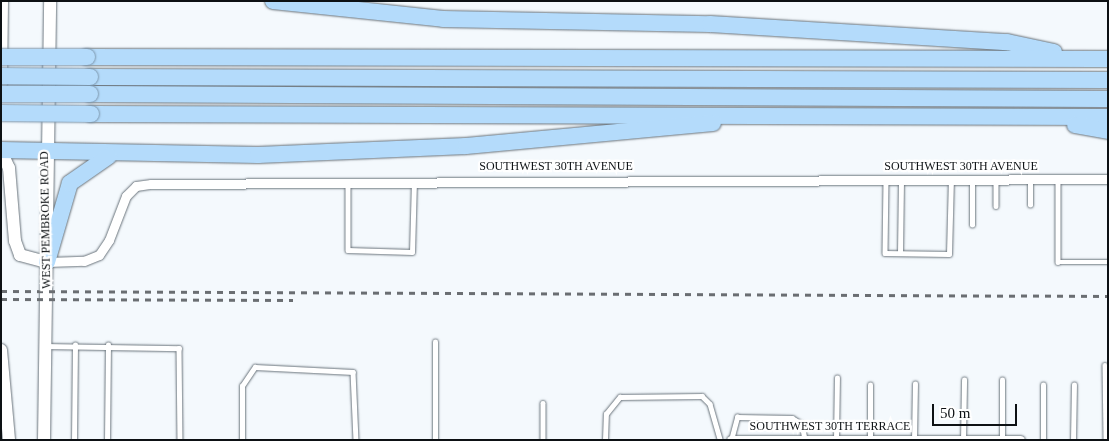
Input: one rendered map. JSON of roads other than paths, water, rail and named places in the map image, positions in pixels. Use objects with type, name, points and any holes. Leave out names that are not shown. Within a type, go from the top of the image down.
[{"type":"highway","points":[[273,1],[443,19],[710,24],[1007,42],[1083,59]]},
{"type":"highway","points":[[1,57],[1108,59]]},
{"type":"highway","points":[[1,76],[1108,80]]},
{"type":"highway","points":[[1,94],[1108,99]]},
{"type":"highway","points":[[1,113],[1036,119],[1108,117]]},
{"type":"highway","points":[[1,151],[109,155],[466,146],[668,130],[767,116]]},
{"type":"highway","points":[[1036,119],[1108,131]]},
{"type":"highway","points":[[47,262],[70,183],[109,155]]},
{"type":"main road","points":[[1,100],[2,1]]},
{"type":"main road","name":"WEST PEMBROKE ROAD","points":[[44,440],[47,262],[45,154],[50,1]]},
{"type":"main road","points":[[1,151],[9,168],[20,255],[47,262]]},
{"type":"main road","points":[[1,350],[9,440]]},
{"type":"street","name":"SOUTHWEST 30TH AVENUE","points":[[47,262],[84,261],[99,255],[110,240],[126,196],[136,186],[348,180],[1108,179]]},
{"type":"street","name":"SOUTHWEST 30TH TERRACE","points":[[731,440],[1020,440]]},
{"type":"lane","points":[[886,179],[885,253],[949,254],[951,179]]},
{"type":"lane","points":[[900,253],[901,179]]},
{"type":"lane","points":[[972,179],[972,224]]},
{"type":"lane","points":[[996,179],[996,206]]},
{"type":"lane","points":[[1030,179],[1030,205]]},
{"type":"lane","points":[[1058,179],[1058,262],[1108,262]]},
{"type":"lane","points":[[348,180],[348,250],[412,252],[414,180]]},
{"type":"lane","points":[[435,342],[435,440]]},
{"type":"lane","points":[[46,346],[108,345],[179,348],[180,440]]},
{"type":"lane","points":[[107,440],[108,345]]},
{"type":"lane","points":[[74,440],[75,346]]},
{"type":"lane","points":[[1105,365],[1106,440]]},
{"type":"lane","points":[[242,440],[242,386],[255,367],[353,372],[356,440]]},
{"type":"lane","points":[[836,440],[837,378]]},
{"type":"lane","points":[[963,440],[964,380]]},
{"type":"lane","points":[[1002,380],[1002,440]]},
{"type":"lane","points":[[914,440],[915,384]]},
{"type":"lane","points":[[870,385],[870,439]]},
{"type":"lane","points":[[1043,385],[1043,440]]},
{"type":"lane","points":[[1073,440],[1074,385]]},
{"type":"lane","points":[[606,440],[606,414],[613,400],[674,396],[706,399],[720,440]]},
{"type":"lane","points":[[542,402],[543,440]]},
{"type":"lane","points":[[731,440],[737,417],[792,418],[802,424],[804,439]]},
{"type":"railway","points":[[1,291],[1108,296]]},
{"type":"railway","points":[[1,299],[293,300]]}]
